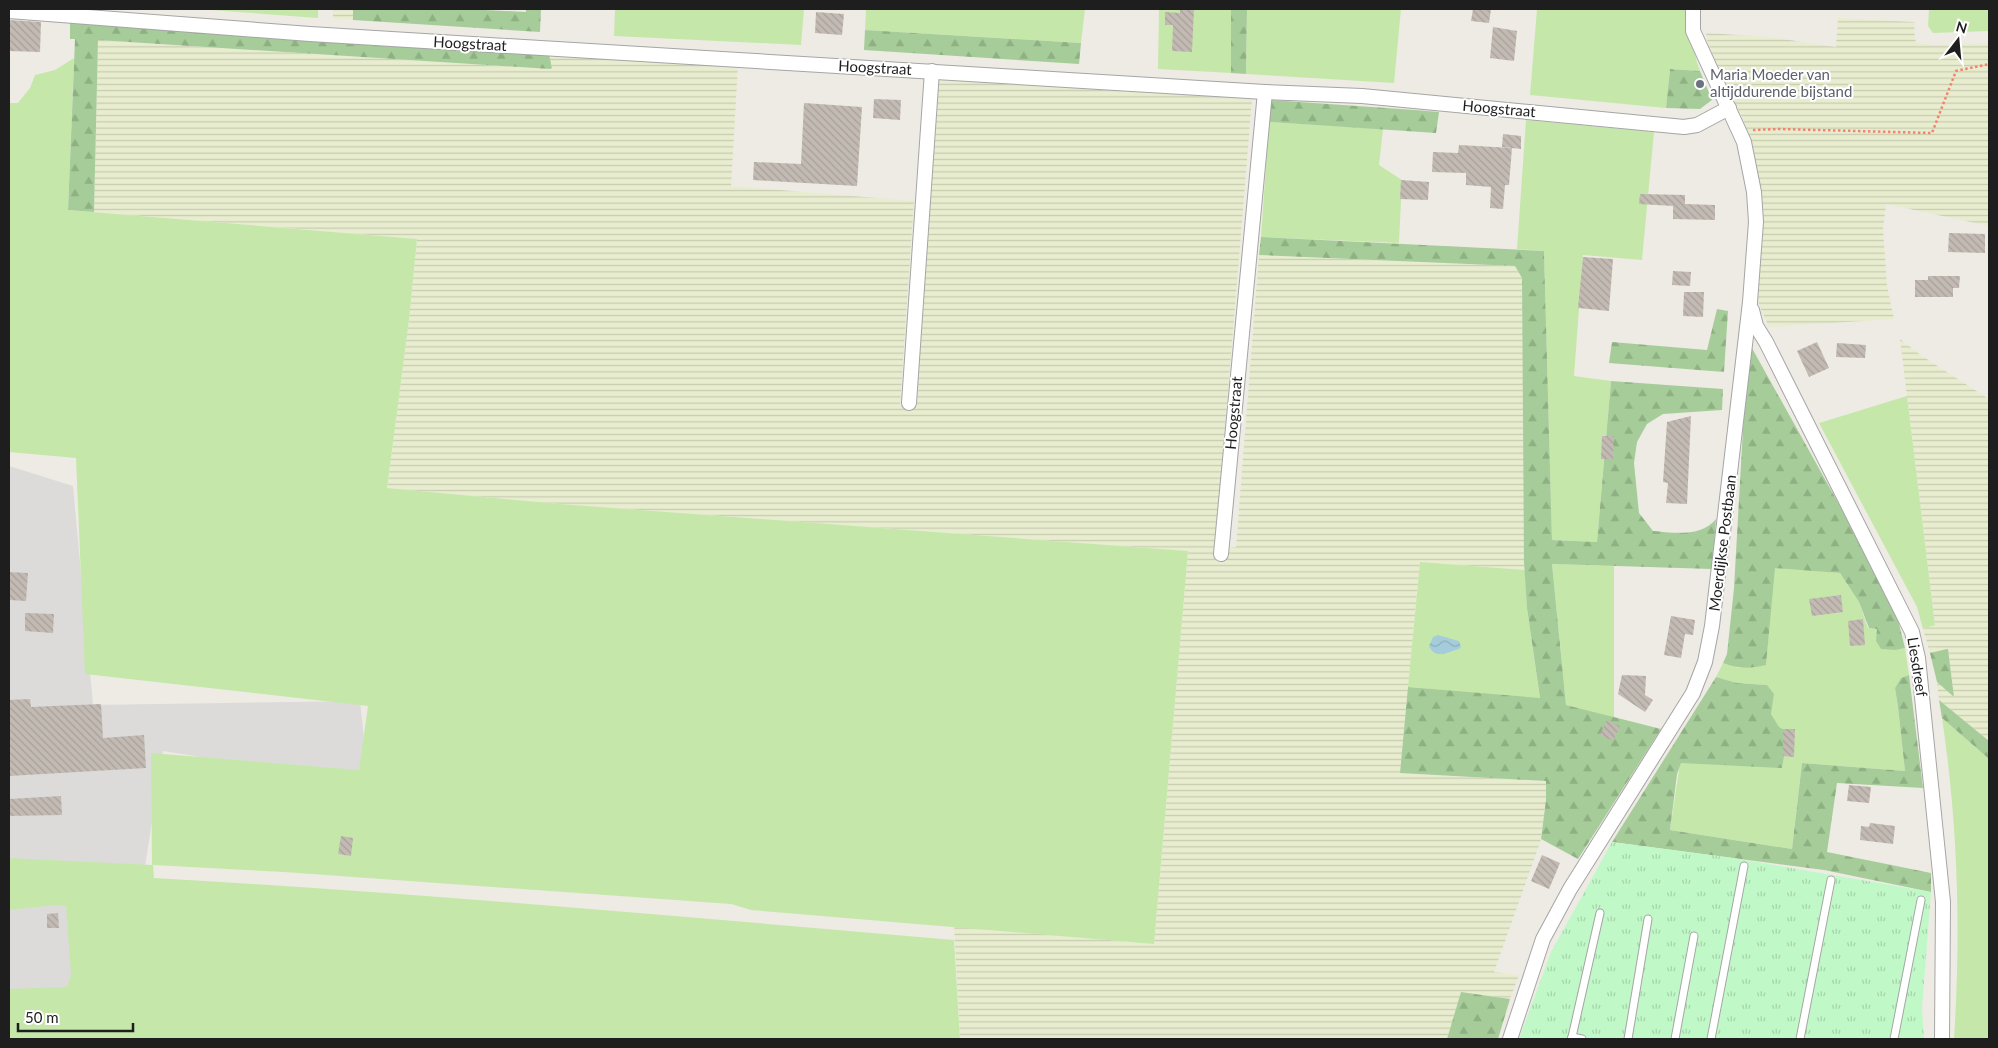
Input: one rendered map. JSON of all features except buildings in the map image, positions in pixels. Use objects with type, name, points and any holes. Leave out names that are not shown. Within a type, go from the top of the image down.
[{"type":"street","name":"Moerdijkse Postbaan","points":[[1510,1039],[1542,939],[1570,889],[1693,694],[1706,662],[1712,626],[1750,302],[1756,222],[1754,192],[1744,142],[1693,31],[1693,9]]},
{"type":"street","name":"Hoogstraat","points":[[9,11],[310,34],[1265,92],[1362,96],[1684,127],[1697,126],[1729,108]]},
{"type":"street","name":"Hoogstraat","points":[[908,403],[932,71]]},
{"type":"street","name":"Hoogstraat","points":[[1221,554],[1265,92]]},
{"type":"street","name":"Liesdreef","points":[[1750,302],[1756,326],[1766,342],[1912,632],[1918,658],[1943,902],[1942,1039]]},
{"type":"lane","points":[[1711,1039],[1744,866]]},
{"type":"lane","points":[[1800,1039],[1831,880]]},
{"type":"lane","points":[[1894,1039],[1920,900]]},
{"type":"lane","points":[[1582,1039],[1571,1038],[1600,913]]},
{"type":"lane","points":[[1628,1039],[1648,919]]},
{"type":"lane","points":[[1675,1039],[1694,936]]},
{"type":"path","points":[[1739,130],[1932,132],[1956,71],[1989,64]]},
{"type":"shaded area","points":[[9,466],[73,486],[93,705],[360,701],[369,784],[163,751],[143,879],[54,1013],[9,1015]]},
{"type":"green space","points":[[318,9],[318,18],[211,10]]},
{"type":"green space","points":[[333,9],[353,9],[353,20],[333,19]]},
{"type":"green space","points":[[353,9],[465,9],[526,12],[526,9],[541,9],[540,32],[353,20]]},
{"type":"green space","points":[[615,9],[804,9],[801,45],[614,36]]},
{"type":"green space","points":[[866,9],[1085,9],[1081,43],[865,30]]},
{"type":"green space","points":[[1159,9],[1231,9],[1231,73],[1158,69]]},
{"type":"green space","points":[[1231,9],[1247,9],[1246,74],[1231,73]]},
{"type":"green space","points":[[1247,9],[1401,9],[1394,83],[1246,74]]},
{"type":"green space","points":[[1537,9],[1693,9],[1693,40],[1695,56],[1700,71],[1670,69],[1666,108],[1530,95]]},
{"type":"green space","points":[[1929,9],[1989,9],[1989,31],[1933,33],[1928,26]]},
{"type":"green space","points":[[1838,18],[1915,22],[1916,43],[1934,45],[1989,43],[1989,226],[1886,204],[1883,229],[1887,286],[1894,319],[1769,327],[1759,305],[1756,281],[1757,186],[1753,150],[1743,119],[1720,73],[1706,33],[1770,37],[1836,47]]},
{"type":"green space","points":[[70,23],[549,54],[552,68],[98,40],[94,212],[68,210],[75,39],[70,39]]},
{"type":"green space","points":[[865,30],[1081,43],[1079,64],[864,50]]},
{"type":"green space","points":[[98,40],[550,69],[552,67],[549,54],[738,65],[731,186],[914,201],[900,405],[917,405],[934,80],[1252,99],[1215,550],[1236,547],[1259,255],[1515,266],[1522,278],[1525,570],[1420,562],[1400,773],[1546,781],[1546,800],[1540,843],[1494,972],[1519,975],[1510,999],[1462,992],[1447,1039],[960,1039],[954,926],[1154,944],[1188,551],[560,504],[387,488],[409,320],[417,239],[94,212]]},
{"type":"green space","points":[[74,58],[68,210],[417,239],[409,320],[387,488],[560,504],[1188,551],[1154,944],[751,910],[731,904],[284,872],[153,865],[154,878],[454,898],[954,940],[960,1039],[9,1039],[9,989],[64,987],[68,985],[71,974],[66,906],[55,905],[9,910],[9,858],[152,865],[151,753],[359,770],[368,706],[85,674],[76,458],[9,452],[9,103],[18,103],[30,88],[35,75],[55,70]]},
{"type":"green space","points":[[1670,69],[1700,71],[1712,100],[1700,109],[1666,108]]},
{"type":"green space","points":[[1271,100],[1439,112],[1436,133],[1269,122]]},
{"type":"green space","points":[[1526,120],[1654,132],[1642,260],[1583,255],[1574,376],[1611,381],[1597,542],[1552,540],[1544,251],[1517,249]]},
{"type":"green space","points":[[1269,122],[1383,129],[1379,165],[1402,180],[1399,243],[1261,237]]},
{"type":"green space","points":[[1261,237],[1544,251],[1552,540],[1597,542],[1611,381],[1723,389],[1722,410],[1663,414],[1647,424],[1637,442],[1634,463],[1639,513],[1653,531],[1678,533],[1695,531],[1710,525],[1716,519],[1712,569],[1552,564],[1566,705],[1661,729],[1578,859],[1541,839],[1546,800],[1546,781],[1400,773],[1408,687],[1540,698],[1527,608],[1524,562],[1522,278],[1515,266],[1259,255]]},
{"type":"green space","points":[[1717,309],[1728,311],[1724,372],[1609,363],[1612,342],[1707,350]]},
{"type":"green space","points":[[1900,339],[1922,356],[1989,399],[1989,741],[1939,700],[1937,682],[1954,697],[1948,649],[1930,653],[1923,629],[1935,624]]},
{"type":"green space","points":[[1748,341],[1836,499],[1896,612],[1905,648],[1896,650],[1881,649],[1876,641],[1877,629],[1869,628],[1859,602],[1840,573],[1775,568],[1766,665],[1744,668],[1723,663],[1727,654],[1734,588]]},
{"type":"green space","points":[[1907,396],[1935,625],[1923,629],[1917,607],[1819,423]]},
{"type":"green space","points":[[1420,562],[1525,570],[1527,608],[1540,699],[1408,687]]},
{"type":"green space","points":[[1552,564],[1614,566],[1614,718],[1566,705]]},
{"type":"green space","points":[[1774,567],[1840,573],[1859,602],[1868,628],[1877,629],[1896,650],[1905,648],[1909,675],[1901,678],[1895,688],[1905,771],[1802,763],[1792,849],[1670,830],[1680,763],[1779,728],[1771,714],[1767,685],[1737,683],[1716,677],[1723,663],[1738,668],[1766,665]]},
{"type":"green space","points":[[1948,649],[1954,697],[1937,682],[1930,653]]},
{"type":"green space","points":[[1909,675],[1923,788],[1837,783],[1827,852],[1931,873],[1931,892],[1824,870],[1612,842],[1716,677],[1737,683],[1767,685],[1774,694],[1771,714],[1779,727],[1788,732],[1782,768],[1681,763],[1677,774],[1670,830],[1792,849],[1802,763],[1905,771],[1895,688],[1901,678]]},
{"type":"green space","points":[[1939,700],[1989,741],[1989,759],[1942,718]]},
{"type":"green space","points":[[1942,718],[1989,759],[1989,1039],[1954,1039],[1957,878],[1952,798]]},
{"type":"green space","points":[[1612,842],[1733,858],[1931,892],[1922,1008],[1924,1039],[1519,1039],[1551,952]]},
{"type":"green space","points":[[1461,992],[1510,999],[1498,1039],[1447,1039]]},
{"type":"water","points":[[1438,635],[1459,641],[1461,647],[1442,654],[1435,653],[1429,646],[1433,637]]},
{"type":"place","name":"Maria Moeder van altijddurende bijstand","points":[[1700,84]]}]
